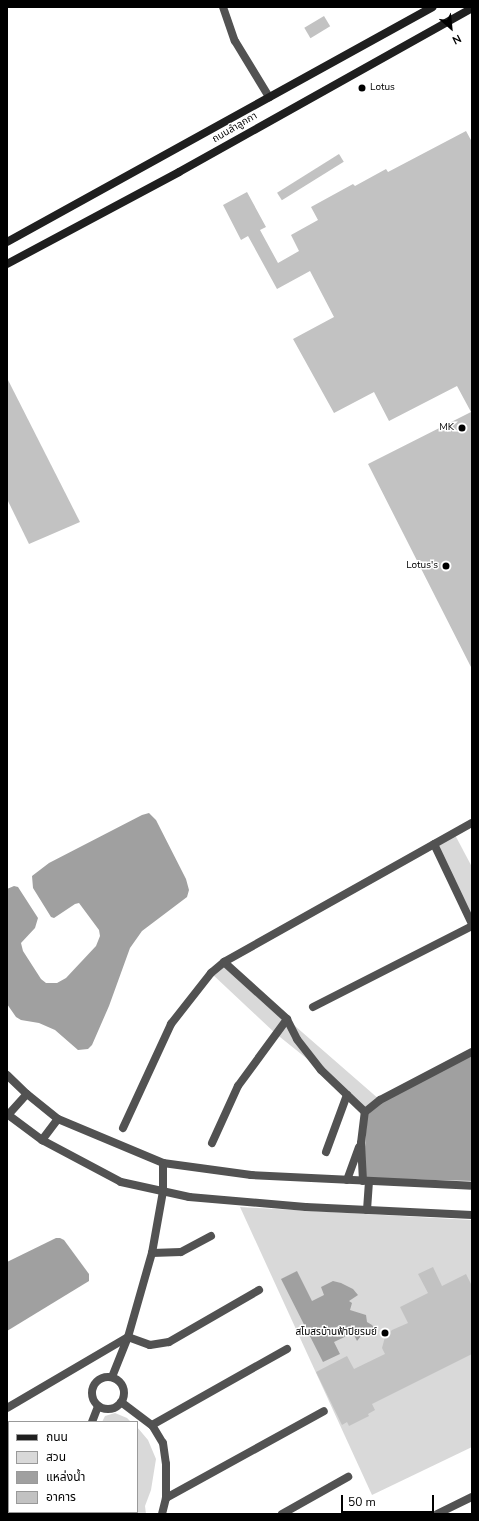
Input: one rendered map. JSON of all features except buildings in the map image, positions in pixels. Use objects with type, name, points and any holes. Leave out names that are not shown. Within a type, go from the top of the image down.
[{"type":"main road","name":"ถนนลำลูกกา","points":[[7,242],[432,7]]},
{"type":"main road","name":"ถนนลำลูกกา","points":[[7,264],[179,172],[472,8]]},
{"type":"street","points":[[223,7],[234,41],[269,97]]},
{"type":"street","points":[[123,1128],[171,1024],[211,973],[224,962],[472,823]]},
{"type":"street","points":[[313,1007],[472,925],[434,844]]},
{"type":"street","points":[[224,962],[287,1019],[297,1039],[322,1070],[365,1112]]},
{"type":"street","points":[[212,1143],[238,1086],[287,1019]]},
{"type":"street","points":[[347,1180],[361,1142],[365,1112],[380,1100],[472,1052]]},
{"type":"street","points":[[7,1075],[27,1094],[58,1119],[163,1163],[251,1175],[472,1186]]},
{"type":"street","points":[[27,1094],[7,1115],[42,1140],[121,1182],[189,1197],[366,1210],[472,1214]]},
{"type":"street","points":[[326,1152],[347,1095]]},
{"type":"street","points":[[42,1140],[58,1119]]},
{"type":"street","points":[[361,1142],[366,1181],[366,1210]]},
{"type":"street","points":[[112,1377],[128,1337],[152,1253],[163,1191],[163,1163]]},
{"type":"street","points":[[152,1253],[181,1252],[210,1236]]},
{"type":"street","points":[[128,1337],[150,1345],[169,1342],[259,1290]]},
{"type":"street","points":[[7,1408],[128,1337]]},
{"type":"street","points":[[152,1424],[287,1349]]},
{"type":"street","points":[[102,1377],[112,1377],[120,1382],[124,1392],[121,1402],[112,1408],[107,1409],[98,1406],[91,1395],[94,1384],[102,1377]]},
{"type":"street","points":[[121,1402],[152,1424],[163,1443],[166,1464],[166,1498],[162,1514]]},
{"type":"street","points":[[92,1421],[98,1406]]},
{"type":"street","points":[[166,1498],[324,1411]]},
{"type":"street","points":[[282,1514],[348,1477]]},
{"type":"street","points":[[437,1514],[472,1497]]},
{"type":"green space","points":[[454,833],[472,867],[472,922],[434,844]]},
{"type":"green space","points":[[224,962],[380,1100],[365,1112],[321,1070],[275,1033],[211,973]]},
{"type":"green space","name":"สโมสรบ้านฟ้าปิยรมย์","points":[[240,1207],[472,1220],[472,1447],[372,1495]]},
{"type":"green space","points":[[115,1413],[127,1418],[130,1421],[102,1421],[105,1416]]},
{"type":"green space","points":[[138,1428],[148,1440],[156,1459],[151,1490],[145,1506],[146,1514],[81,1514],[138,1513]]},
{"type":"water","points":[[149,813],[156,820],[186,879],[189,890],[187,897],[142,931],[130,948],[109,1006],[92,1045],[88,1049],[78,1050],[55,1030],[39,1023],[21,1020],[16,1017],[7,1004],[7,889],[14,886],[18,887],[38,918],[35,928],[21,943],[23,951],[41,979],[46,983],[57,983],[66,978],[96,946],[100,936],[99,930],[79,903],[75,904],[54,918],[51,917],[33,888],[32,876],[49,863],[142,815]]},
{"type":"water","points":[[472,1053],[472,1181],[363,1178],[367,1116],[380,1100]]},
{"type":"water","points":[[56,1238],[64,1240],[89,1274],[89,1281],[7,1331],[7,1262]]},
{"type":"water","points":[[297,1271],[312,1301],[324,1295],[321,1287],[333,1281],[353,1289],[358,1295],[349,1301],[352,1303],[350,1310],[366,1315],[367,1322],[375,1329],[373,1336],[361,1336],[357,1341],[353,1333],[334,1342],[340,1354],[323,1362],[281,1279]]},
{"type":"place","name":"Lotus","points":[[362,88]]},
{"type":"place","name":"MK","points":[[462,428]]},
{"type":"place","name":"Lotus's","points":[[446,566]]},
{"type":"place","name":"สโมสรบ้านฟ้าปิยรมย์","points":[[385,1333]]}]
